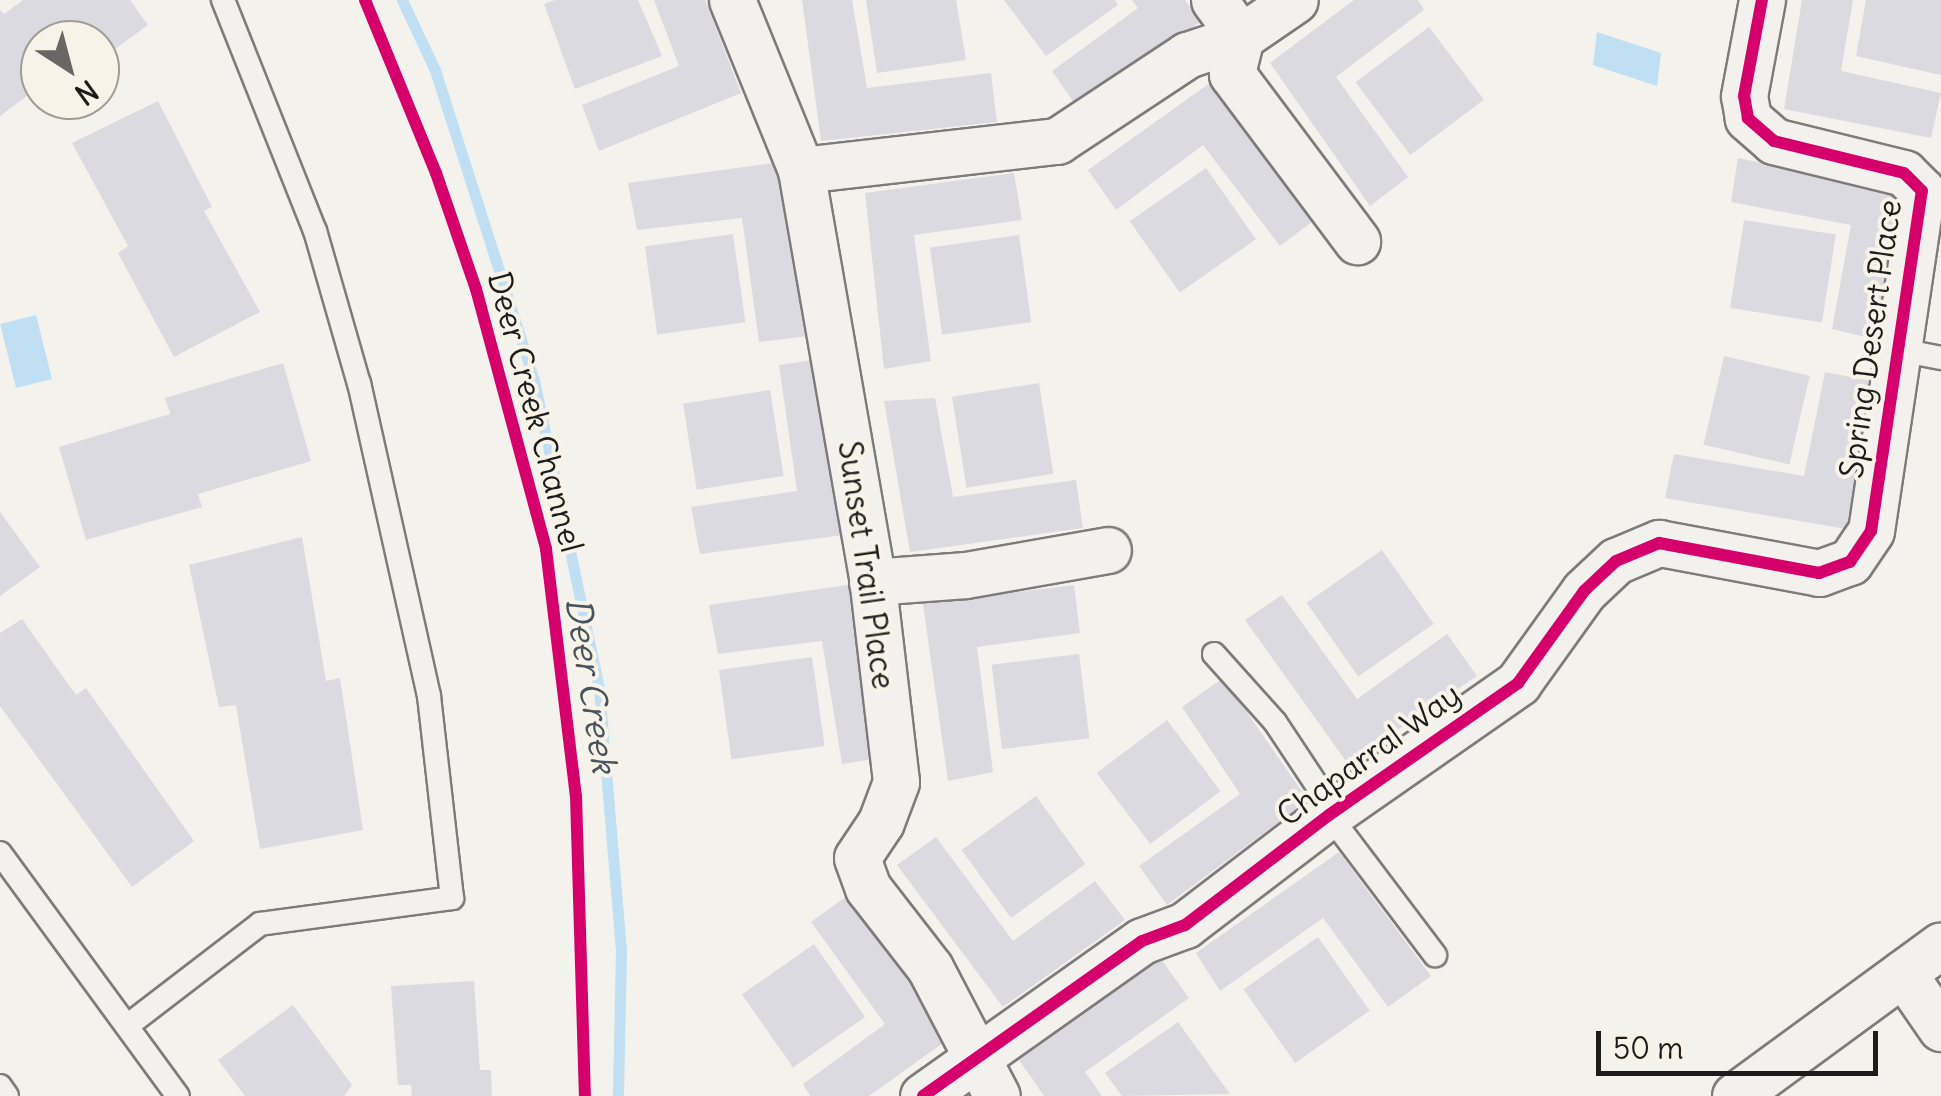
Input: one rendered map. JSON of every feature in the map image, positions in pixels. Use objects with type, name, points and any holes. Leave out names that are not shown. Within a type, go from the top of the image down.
[{"type":"street","name":"Sunset Trail Place","points":[[732,0],[801,170],[872,582],[896,782],[882,822],[856,858],[868,888],[930,968],[988,1076]]},
{"type":"street","points":[[1214,0],[1241,37],[1232,74],[1357,240]]},
{"type":"street","points":[[801,170],[1057,142],[1187,55],[1241,37],[1295,0]]},
{"type":"street","name":"Spring Desert Place","points":[[1762,0],[1744,96],[1748,118],[1774,140],[1904,173],[1922,191],[1920,354],[1871,530],[1850,562]]},
{"type":"street","name":"Chaparral Way","points":[[923,1096],[988,1076],[1142,941],[1185,925],[1328,815],[1518,683],[1584,591],[1616,561],[1659,544],[1818,573],[1850,562]]},
{"type":"street","points":[[872,582],[966,574],[1108,550]]},
{"type":"street","points":[[1736,1096],[1941,946]]},
{"type":"street","points":[[1903,974],[1941,1028]]},
{"type":"lane","points":[[127,1026],[260,924],[452,898],[429,696],[359,384],[315,231],[224,0]]},
{"type":"lane","points":[[1214,654],[1275,722],[1318,786],[1328,815],[1436,955]]},
{"type":"lane","points":[[0,853],[178,1096]]},
{"type":"lane","points":[[0,1086],[7,1096]]},
{"type":"water","points":[[1597,32],[1661,53],[1657,86],[1593,65]]},
{"type":"water","points":[[36,315],[52,379],[16,388],[0,324]]},
{"type":"building","points":[[23,0],[130,0],[148,25],[120,45],[120,20],[20,20],[20,101],[0,116],[0,10],[4,14]]},
{"type":"building","points":[[555,0],[638,0],[662,56],[575,89],[544,4]]},
{"type":"building","points":[[654,0],[705,0],[741,93],[599,151],[582,105],[679,66]]},
{"type":"building","points":[[802,0],[852,0],[867,88],[991,73],[997,122],[821,141]]},
{"type":"building","points":[[866,0],[956,0],[966,60],[877,73]]},
{"type":"building","points":[[1004,0],[1115,0],[1118,5],[1046,56]]},
{"type":"building","points":[[1132,0],[1185,0],[1200,22],[1080,111],[1052,71],[1138,8]]},
{"type":"building","points":[[1354,0],[1418,0],[1424,10],[1336,77],[1408,177],[1370,206],[1270,63]]},
{"type":"building","points":[[1802,0],[1853,0],[1841,71],[1941,93],[1931,138],[1784,109]]},
{"type":"building","points":[[1866,0],[1941,0],[1941,75],[1856,56]]},
{"type":"building","points":[[1429,27],[1484,100],[1410,155],[1356,82]]},
{"type":"building","points":[[1214,80],[1317,218],[1280,246],[1203,145],[1116,210],[1088,170]]},
{"type":"building","points":[[158,101],[212,207],[204,211],[260,312],[174,357],[118,253],[128,246],[72,143]]},
{"type":"building","points":[[1738,158],[1907,193],[1883,341],[1832,329],[1851,225],[1731,202]]},
{"type":"building","points":[[780,162],[807,336],[759,342],[742,218],[637,230],[628,183]]},
{"type":"building","points":[[1206,168],[1256,239],[1180,293],[1130,221]]},
{"type":"building","points":[[1014,173],[1022,220],[914,235],[931,361],[884,369],[865,193]]},
{"type":"building","points":[[1744,220],[1836,235],[1822,322],[1730,308]]},
{"type":"building","points":[[733,234],[745,322],[657,335],[645,246]]},
{"type":"building","points":[[1019,235],[1031,322],[942,335],[930,248]]},
{"type":"building","points":[[1724,356],[1810,376],[1789,464],[1704,445]]},
{"type":"building","points":[[826,358],[851,534],[700,554],[691,507],[797,491],[779,365]]},
{"type":"building","points":[[283,363],[311,461],[198,494],[202,507],[86,540],[59,447],[170,414],[165,398]]},
{"type":"building","points":[[1825,372],[1877,382],[1846,529],[1665,498],[1674,454],[1804,476]]},
{"type":"building","points":[[1039,383],[1053,474],[966,488],[952,397]]},
{"type":"building","points":[[770,390],[784,476],[697,490],[683,404]]},
{"type":"building","points":[[935,398],[953,497],[1076,480],[1083,528],[910,552],[884,401]]},
{"type":"building","points":[[0,512],[40,567],[0,596]]},
{"type":"building","points":[[302,537],[326,681],[340,678],[363,830],[260,849],[236,705],[219,707],[189,565]]},
{"type":"building","points":[[1382,550],[1434,624],[1358,676],[1307,603]]},
{"type":"building","points":[[861,583],[886,757],[842,764],[822,641],[718,654],[709,605]]},
{"type":"building","points":[[1074,585],[1080,633],[977,647],[993,772],[948,781],[923,604]]},
{"type":"building","points":[[1282,595],[1357,699],[1447,634],[1477,676],[1348,764],[1245,620]]},
{"type":"building","points":[[22,619],[76,695],[86,688],[194,841],[132,887],[0,706],[0,633]]},
{"type":"building","points":[[1079,654],[1089,738],[1002,749],[992,665]]},
{"type":"building","points":[[812,657],[825,746],[731,759],[719,670]]},
{"type":"building","points":[[1223,678],[1308,800],[1167,905],[1139,866],[1240,794],[1182,707]]},
{"type":"building","points":[[1167,720],[1221,791],[1150,844],[1097,773]]},
{"type":"building","points":[[1036,796],[1085,864],[1011,918],[962,850]]},
{"type":"building","points":[[936,837],[1013,941],[1095,881],[1125,920],[1003,1007],[897,865]]},
{"type":"building","points":[[1339,852],[1431,976],[1388,1007],[1323,918],[1220,991],[1196,953]]},
{"type":"building","points":[[851,893],[953,1036],[869,1096],[810,1096],[803,1084],[885,1024],[811,922]]},
{"type":"building","points":[[1318,937],[1370,1011],[1295,1063],[1243,989]]},
{"type":"building","points":[[814,944],[865,1017],[793,1067],[742,994]]},
{"type":"building","points":[[1161,959],[1189,998],[1085,1072],[1102,1096],[1044,1096],[1019,1060]]},
{"type":"building","points":[[474,981],[480,1070],[491,1070],[492,1096],[412,1096],[411,1085],[398,1085],[391,986]]},
{"type":"building","points":[[293,1005],[352,1085],[344,1096],[245,1096],[218,1060]]},
{"type":"building","points":[[1178,1022],[1230,1094],[1122,1096],[1105,1073]]},
{"type":"waterway","name":"Deer Creek","points":[[402,0],[435,70],[534,380],[599,688],[621,949],[618,1096]]},
{"type":"cycle path","name":"Deer Creek Channel","points":[[365,0],[436,173],[476,289],[546,549],[576,796],[585,1096]]},
{"type":"cycle path","points":[[923,1096],[1142,941],[1185,925],[1329,815],[1518,683],[1584,591],[1616,561],[1659,543],[1819,573],[1850,562],[1871,531],[1922,191],[1904,173],[1774,141],[1748,118],[1744,96],[1762,0]]}]
